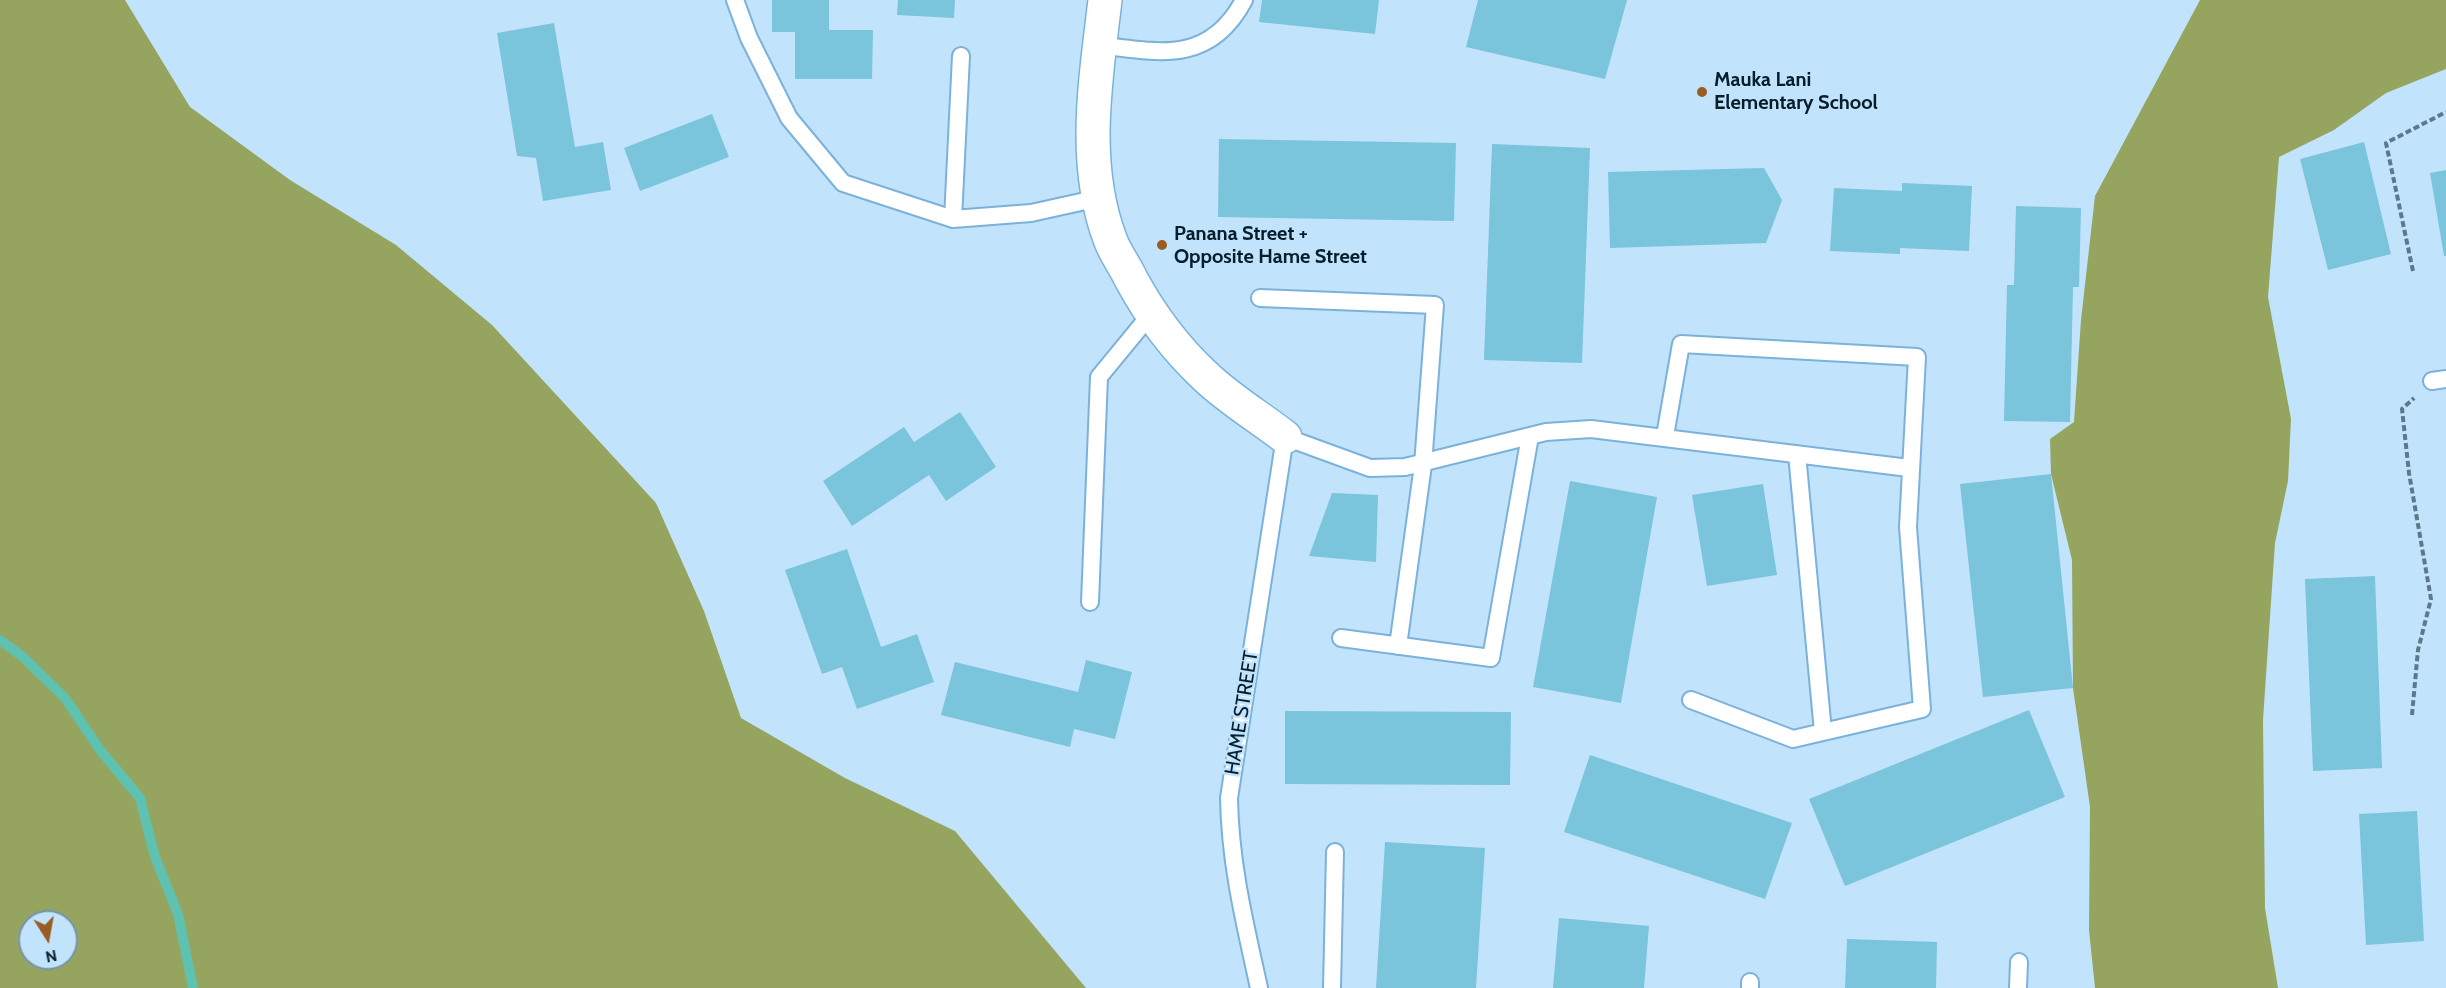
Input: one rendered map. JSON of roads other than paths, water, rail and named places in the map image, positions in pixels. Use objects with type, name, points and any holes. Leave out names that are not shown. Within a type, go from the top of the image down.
[{"type":"street","points":[[1105,0],[1092,115],[1094,157],[1100,198],[1110,240],[1150,315],[1206,377],[1285,437]]},
{"type":"lane","points":[[735,0],[749,38],[789,118],[843,183],[953,219],[1031,213],[1100,198]]},
{"type":"lane","points":[[1100,45],[1162,54],[1184,50],[1214,36],[1230,20],[1244,0]]},
{"type":"lane","points":[[953,219],[961,56]]},
{"type":"lane","points":[[1260,298],[1435,305],[1423,465],[1398,646]]},
{"type":"lane","points":[[1090,602],[1099,376],[1150,315]]},
{"type":"lane","points":[[1665,436],[1681,344],[1917,357],[1908,528],[1922,708],[1794,739],[1691,700]]},
{"type":"lane","points":[[1285,437],[1370,468],[1423,465],[1546,432],[1591,429],[1665,436],[1910,468]]},
{"type":"lane","points":[[1341,638],[1491,658],[1530,436]]},
{"type":"lane","name":"HAME STREET","points":[[1259,988],[1234,879],[1229,798],[1285,437]]},
{"type":"lane","points":[[1797,454],[1823,732]]},
{"type":"lane","points":[[1332,988],[1335,852]]},
{"type":"lane","points":[[2018,988],[2019,962]]},
{"type":"waterway","points":[[0,640],[23,657],[65,698],[100,750],[140,798],[155,857],[178,914],[193,988]]},
{"type":"place","name":"Mauka Lani Elementary School","points":[[1702,92]]},
{"type":"place","name":"Panana Street + Opposite Hame Street","points":[[1162,245]]}]
